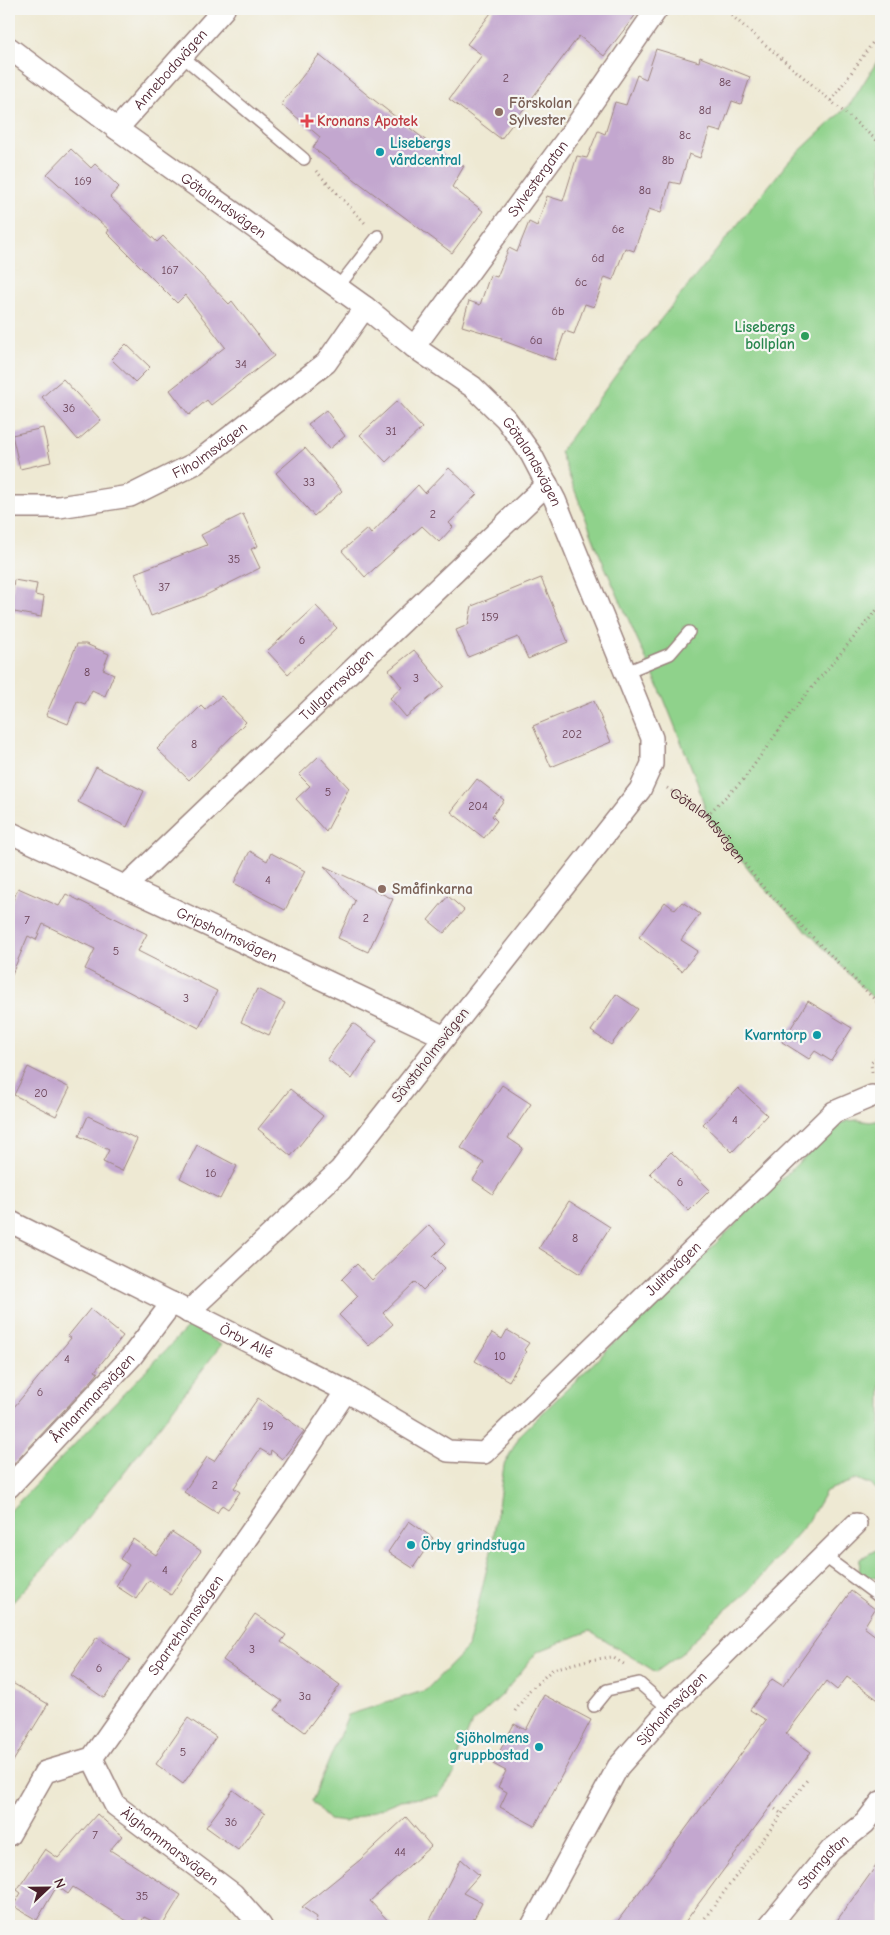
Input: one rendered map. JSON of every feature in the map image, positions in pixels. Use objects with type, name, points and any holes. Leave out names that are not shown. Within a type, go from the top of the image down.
[{"type":"street","name":"Annebodavägen","points":[[117,129],[224,9]]},
{"type":"street","name":"Sylvestergatan","points":[[414,347],[569,136],[657,9]]},
{"type":"street","name":"Götalandsvägen","points":[[9,48],[117,129],[338,287],[414,347],[473,387],[506,419],[531,454],[547,484],[626,672],[652,738],[652,764],[647,775]]},
{"type":"street","name":"Fiholmsvägen","points":[[9,507],[59,507],[130,496],[196,463],[326,363],[365,307]]},
{"type":"street","name":"Tullgarnsvägen","points":[[126,886],[547,484]]},
{"type":"street","name":"Sävstaholmsvägen","points":[[180,1308],[340,1170],[640,790],[647,775]]},
{"type":"street","name":"Gripsholmsvägen","points":[[9,832],[445,1037]]},
{"type":"street","name":"Julitavägen","points":[[484,1454],[834,1112],[872,1096]]},
{"type":"street","name":"Örby Allé","points":[[9,1221],[346,1391],[448,1452],[484,1454]]},
{"type":"street","name":"Ånhammarsvägen","points":[[9,1487],[132,1356],[180,1308]]},
{"type":"street","name":"Sparreholmsvägen","points":[[92,1758],[282,1488],[346,1391]]},
{"type":"street","name":"Sjöholmsvägen","points":[[532,1926],[618,1768],[669,1709],[856,1524]]},
{"type":"street","points":[[9,1835],[45,1772],[92,1758]]},
{"type":"street","name":"Älghammarsvägen","points":[[92,1758],[115,1805],[232,1894],[261,1926]]},
{"type":"street","name":"Stamgatan","points":[[769,1926],[831,1850],[865,1823],[881,1802]]},
{"type":"lane","points":[[182,56],[304,159]]},
{"type":"lane","points":[[338,287],[378,236]]},
{"type":"lane","points":[[626,672],[670,654],[689,632]]},
{"type":"lane","points":[[824,1556],[881,1598]]},
{"type":"lane","points":[[594,1706],[607,1690],[638,1683],[669,1709]]},
{"type":"path","points":[[724,9],[881,144]]},
{"type":"path","points":[[831,101],[881,31]]},
{"type":"path","points":[[304,159],[378,236]]},
{"type":"path","points":[[707,815],[744,779],[794,709],[881,605]]},
{"type":"path","name":"Götalandsvägen","points":[[647,775],[707,815],[761,885],[881,1006]]},
{"type":"path","points":[[515,1711],[530,1690],[554,1669],[588,1660],[612,1657],[626,1664],[638,1683]]},
{"type":"path","points":[[699,1926],[807,1780]]},
{"type":"path","points":[[771,1806],[782,1814]]},
{"type":"green space","points":[[881,55],[881,1006],[761,885],[707,815],[696,779],[664,699],[601,558],[560,452],[618,372],[789,161],[851,103]]},
{"type":"green space","points":[[881,1120],[881,1494],[873,1486],[857,1479],[826,1491],[808,1522],[749,1591],[712,1621],[682,1653],[656,1672],[589,1631],[537,1652],[502,1695],[473,1722],[460,1749],[455,1773],[438,1796],[401,1800],[345,1822],[329,1820],[312,1801],[348,1715],[426,1690],[468,1647],[492,1547],[504,1465],[520,1435],[835,1127],[847,1121],[870,1122]]},
{"type":"green space","points":[[190,1325],[221,1345],[145,1446],[92,1512],[9,1606],[9,1512]]},
{"type":"green space","points":[[881,1547],[881,1579],[859,1575],[860,1559]]},
{"type":"building","points":[[494,9],[640,9],[604,56],[579,36],[501,139],[449,99],[482,55],[467,44]]},
{"type":"building","points":[[656,49],[699,62],[700,57],[750,77],[741,104],[732,101],[721,132],[710,129],[700,158],[689,154],[680,184],[670,182],[661,213],[649,209],[634,251],[625,248],[613,280],[605,277],[594,307],[585,304],[574,334],[565,331],[555,360],[501,340],[502,338],[462,326],[469,301],[480,305],[490,275],[497,277],[509,248],[517,252],[529,222],[537,226],[547,196],[563,201],[577,156],[587,158],[598,131],[605,134],[615,102],[626,105],[637,75],[646,79]]},
{"type":"building","name":"Lisebergs vårdcentral","points":[[319,55],[447,157],[464,166],[452,187],[483,211],[452,253],[313,148],[320,137],[281,104]]},
{"type":"building","points":[[71,149],[91,168],[95,164],[119,187],[110,197],[157,242],[163,236],[229,304],[232,301],[274,356],[211,405],[207,400],[189,415],[170,390],[225,347],[185,295],[177,303],[107,233],[109,230],[47,174]]},
{"type":"building","points":[[126,344],[150,367],[135,382],[111,359]]},
{"type":"building","points":[[63,379],[101,420],[78,440],[42,397]]},
{"type":"building","points":[[397,401],[422,428],[386,462],[360,435]]},
{"type":"building","points":[[326,410],[345,436],[329,449],[308,424]]},
{"type":"building","points":[[43,428],[51,462],[20,469],[12,435]]},
{"type":"building","points":[[305,448],[342,491],[314,516],[276,473]]},
{"type":"building","points":[[449,468],[477,494],[449,523],[453,527],[439,542],[422,526],[365,577],[342,551],[367,529],[371,534],[418,485],[425,493]]},
{"type":"building","points":[[243,514],[258,546],[251,549],[260,568],[202,597],[151,616],[135,573],[207,545],[201,535]]},
{"type":"building","points":[[541,578],[568,642],[528,659],[518,637],[468,657],[456,630],[468,625],[472,606]]},
{"type":"building","points":[[14,580],[37,584],[35,595],[44,597],[41,617],[9,611]]},
{"type":"building","points":[[316,606],[337,628],[288,674],[267,651]]},
{"type":"building","points":[[77,644],[86,644],[109,654],[103,669],[114,674],[105,696],[92,690],[85,704],[77,701],[68,724],[46,715]]},
{"type":"building","points":[[414,650],[444,686],[406,717],[390,698],[402,687],[389,670]]},
{"type":"building","points":[[221,696],[246,722],[189,780],[157,749],[201,706],[205,710]]},
{"type":"building","points":[[594,701],[611,742],[551,767],[533,726]]},
{"type":"building","points":[[319,756],[349,788],[326,832],[296,799],[310,786],[299,775]]},
{"type":"building","points":[[96,767],[144,791],[127,827],[78,802]]},
{"type":"building","points":[[477,779],[504,800],[492,816],[497,821],[484,838],[451,812]]},
{"type":"building","points":[[250,851],[267,861],[271,853],[305,871],[285,910],[234,883]]},
{"type":"building","points":[[324,866],[393,899],[368,952],[338,938],[355,901]]},
{"type":"building","points":[[18,888],[59,906],[66,894],[147,934],[138,951],[217,991],[199,1028],[85,969],[95,949],[43,924],[36,940],[28,936],[9,981],[9,910]]},
{"type":"building","points":[[448,896],[464,910],[444,933],[428,920]]},
{"type":"building","points":[[665,902],[675,910],[682,902],[700,914],[681,940],[698,951],[682,971],[639,937]]},
{"type":"building","points":[[257,989],[285,1003],[269,1035],[241,1022]]},
{"type":"building","points":[[616,994],[638,1009],[611,1045],[591,1031]]},
{"type":"building","name":"Kvarntorp","points":[[808,1001],[852,1028],[831,1061],[815,1051],[809,1059],[782,1042]]},
{"type":"building","points":[[353,1023],[377,1041],[352,1079],[327,1059]]},
{"type":"building","points":[[28,1067],[70,1088],[56,1116],[14,1095]]},
{"type":"building","points":[[502,1085],[531,1104],[508,1138],[523,1148],[493,1194],[473,1180],[484,1163],[461,1148]]},
{"type":"building","points":[[738,1088],[767,1115],[732,1152],[703,1124]]},
{"type":"building","points":[[290,1089],[323,1116],[291,1156],[258,1129]]},
{"type":"building","points":[[88,1116],[137,1139],[122,1171],[103,1162],[109,1150],[79,1136]]},
{"type":"building","points":[[197,1145],[237,1166],[220,1199],[180,1178]]},
{"type":"building","points":[[671,1152],[710,1190],[689,1211],[650,1173]]},
{"type":"building","points":[[569,1201],[610,1227],[580,1274],[539,1248]]},
{"type":"building","points":[[429,1225],[446,1243],[433,1256],[445,1268],[423,1290],[415,1282],[383,1313],[393,1324],[369,1346],[339,1315],[358,1296],[342,1279],[357,1264],[372,1280]]},
{"type":"building","points":[[90,1309],[123,1336],[95,1371],[98,1373],[94,1378],[9,1469],[9,1413],[71,1338],[68,1336]]},
{"type":"building","points":[[507,1330],[529,1343],[524,1350],[526,1352],[509,1381],[475,1361],[492,1333],[502,1339]]},
{"type":"building","points":[[258,1398],[304,1431],[282,1459],[271,1450],[270,1455],[260,1449],[234,1488],[240,1492],[228,1509],[222,1505],[217,1513],[184,1492],[207,1457],[214,1461]]},
{"type":"building","name":"Örby grindstuga","points":[[409,1521],[433,1538],[413,1568],[388,1552]]},
{"type":"building","points":[[172,1532],[201,1551],[171,1595],[149,1580],[136,1599],[116,1586],[129,1565],[120,1559],[133,1539],[156,1555]]},
{"type":"building","points":[[851,1591],[875,1609],[864,1627],[881,1640],[881,1702],[847,1677],[837,1690],[826,1681],[786,1734],[811,1752],[682,1926],[614,1926],[766,1720],[750,1710],[772,1679],[783,1686]]},
{"type":"building","points":[[255,1614],[286,1635],[281,1642],[340,1685],[305,1732],[275,1710],[282,1701],[223,1660]]},
{"type":"building","points":[[97,1637],[130,1660],[104,1698],[71,1675]]},
{"type":"building","points":[[9,1681],[48,1704],[9,1768]]},
{"type":"building","name":"Sjöholmens gruppbostad","points":[[544,1695],[591,1720],[535,1826],[500,1807],[507,1792],[498,1787],[506,1771],[493,1764],[514,1724],[526,1730]]},
{"type":"building","points":[[188,1718],[216,1737],[183,1784],[156,1764]]},
{"type":"building","points":[[233,1790],[265,1814],[238,1850],[206,1827]]},
{"type":"building","points":[[97,1814],[122,1836],[110,1850],[181,1895],[162,1926],[144,1917],[139,1926],[135,1926],[73,1887],[68,1894],[57,1886],[37,1920],[13,1906],[21,1893],[17,1890],[45,1849],[58,1858]]},
{"type":"building","points":[[406,1817],[431,1846],[370,1901],[393,1926],[315,1926],[317,1917],[302,1907],[360,1860]]},
{"type":"building","points":[[461,1859],[479,1875],[463,1893],[482,1903],[470,1926],[427,1926]]},
{"type":"building","points":[[881,1859],[881,1926],[833,1926]]},
{"type":"place","name":"Förskolan Sylvester","points":[[499,112]]},
{"type":"place","name":"Kronans Apotek","points":[[307,121]]},
{"type":"place","name":"Lisebergs vårdcentral","points":[[380,152]]},
{"type":"place","name":"Lisebergs bollplan","points":[[805,336]]},
{"type":"place","name":"Småfinkarna","points":[[382,889]]},
{"type":"place","name":"Kvarntorp","points":[[817,1035]]},
{"type":"place","name":"Örby grindstuga","points":[[411,1545]]},
{"type":"place","name":"Sjöholmens gruppbostad","points":[[539,1747]]}]
